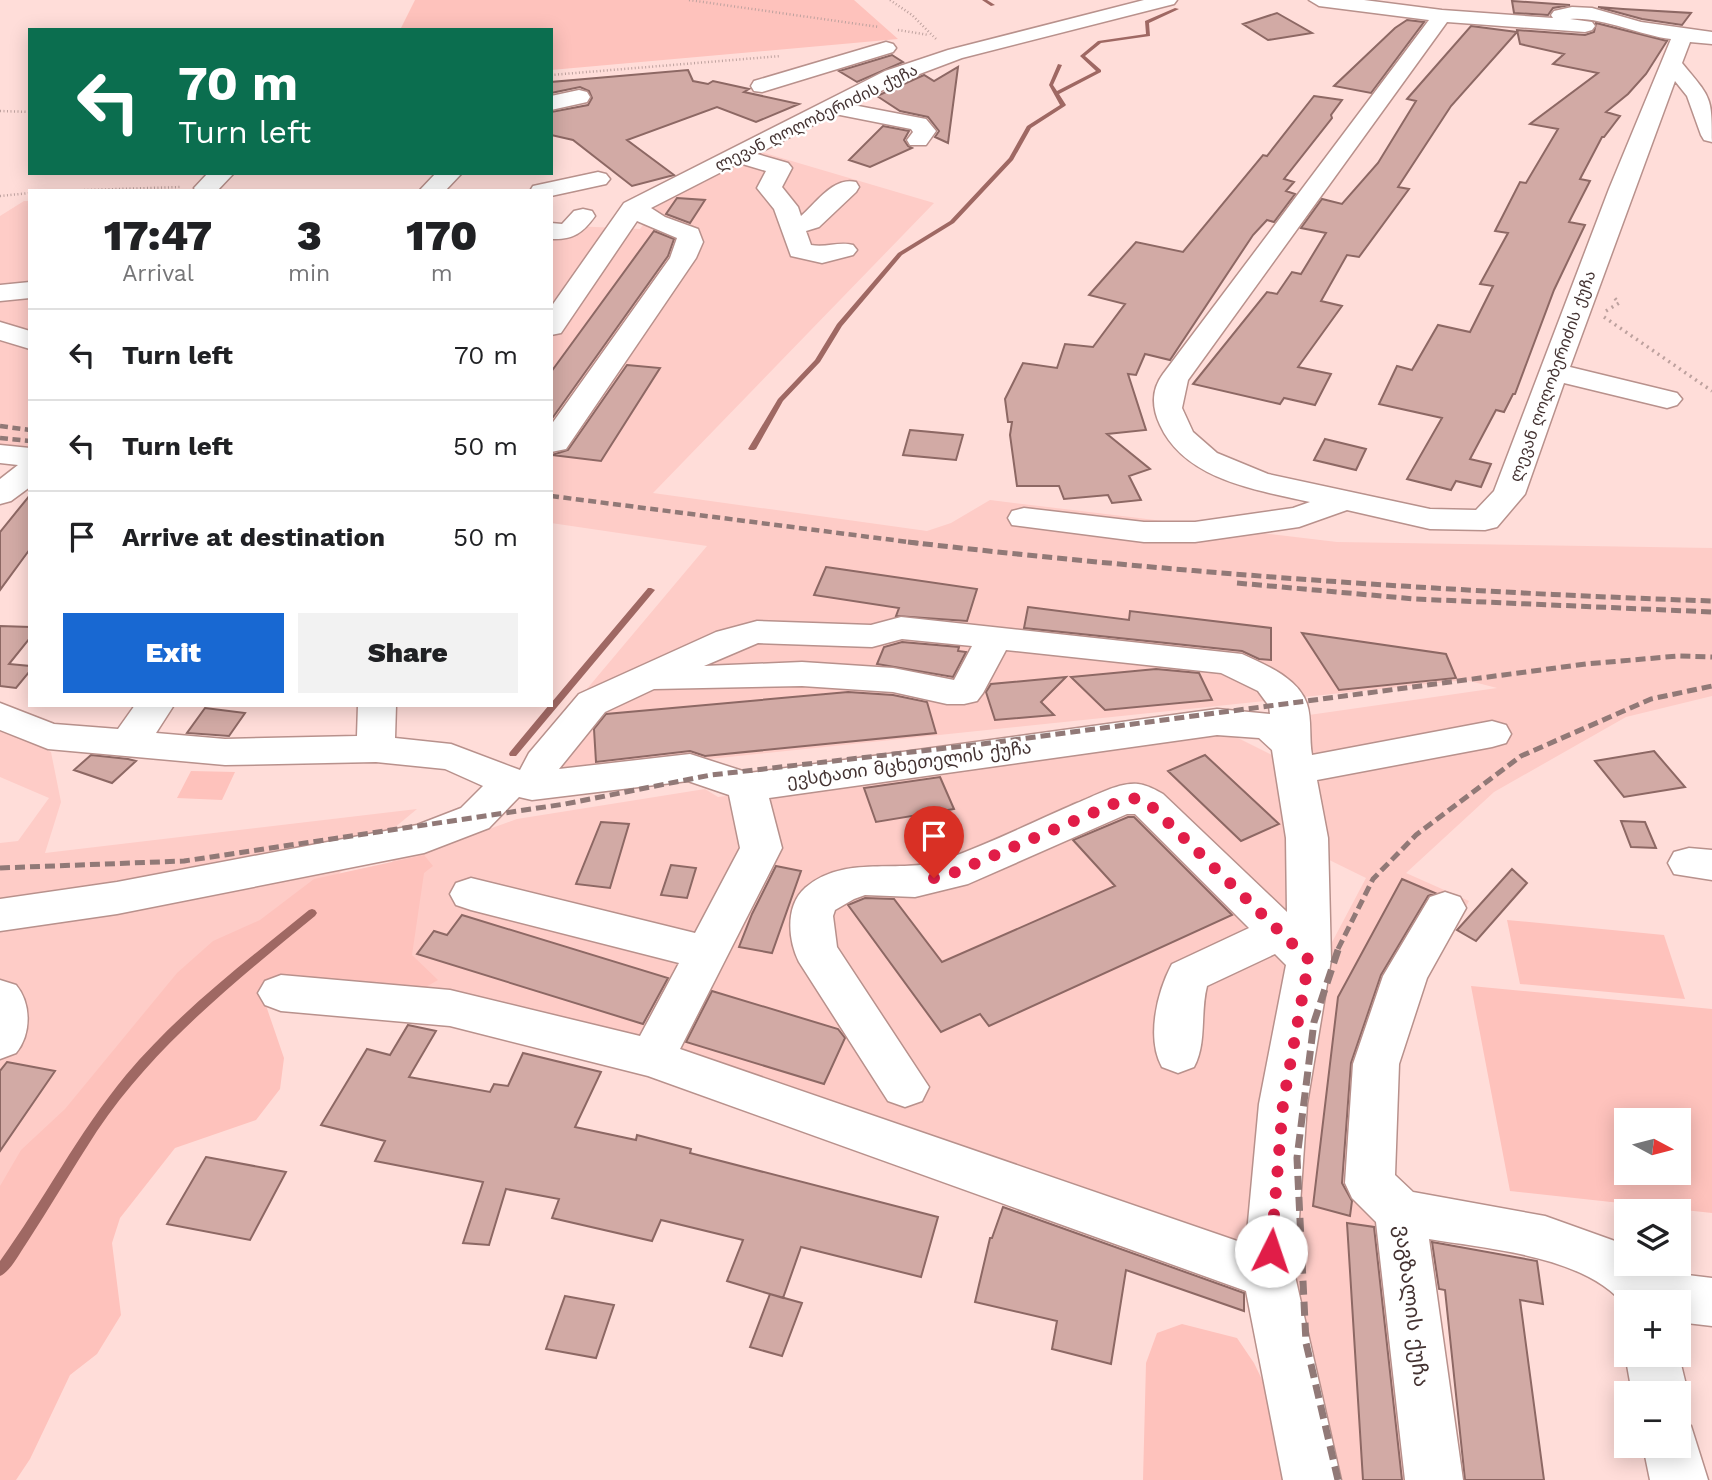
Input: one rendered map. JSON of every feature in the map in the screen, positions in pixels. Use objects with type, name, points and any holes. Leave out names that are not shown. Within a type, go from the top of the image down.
[{"type":"street","name":"ლევან ღოღობერიძის ქუჩა","points":[[634,208],[893,76],[955,54],[1167,0]]},
{"type":"street","points":[[1319,0],[1409,6],[1442,16],[1486,18],[1584,14],[1639,28],[1712,38]]},
{"type":"street","name":"ლევან ღოღობერიძის ქუჩა","points":[[1442,16],[1173,380],[1167,408],[1180,436],[1206,460],[1259,481],[1430,519],[1485,520],[1509,494],[1554,373],[1668,125],[1671,63],[1683,34]]},
{"type":"street","points":[[762,86],[886,48]]},
{"type":"street","points":[[1668,125],[1711,132],[1697,95],[1671,63]]},
{"type":"street","points":[[553,103],[579,97]]},
{"type":"street","points":[[831,107],[918,124],[925,131],[918,140]]},
{"type":"street","points":[[736,155],[780,168],[769,188],[786,207],[800,251],[822,255],[844,250]]},
{"type":"street","points":[[432,189],[448,175]]},
{"type":"street","points":[[551,189],[598,179]]},
{"type":"street","points":[[793,227],[810,222],[847,187]]},
{"type":"street","points":[[553,324],[634,208],[656,222],[688,234],[690,242],[683,258],[576,414],[553,442]]},
{"type":"street","points":[[553,231],[568,232],[574,229],[583,216]]},
{"type":"street","points":[[553,285],[585,277]]},
{"type":"street","points":[[0,293],[28,290]]},
{"type":"street","points":[[0,330],[28,340]]},
{"type":"street","points":[[1554,373],[1667,399]]},
{"type":"street","points":[[0,454],[28,457]]},
{"type":"street","points":[[0,494],[28,473]]},
{"type":"street","points":[[1024,518],[1144,532],[1195,531],[1299,517],[1345,500]]},
{"type":"street","points":[[0,915],[117,898],[424,838],[475,818],[522,784],[592,704],[729,640],[757,632],[872,636],[901,628],[1229,662],[1271,683],[1288,704],[1293,758],[1307,838],[1295,946],[1269,1276],[1312,1480]]},
{"type":"street","points":[[644,679],[802,674],[893,680],[947,692],[964,692],[994,638]]},
{"type":"street","points":[[130,743],[154,707]]},
{"type":"street","points":[[376,749],[377,707]]},
{"type":"street","name":"ევსტათი მცხეთელის ქუჩა","points":[[5,723],[48,736],[225,752],[376,749],[451,757],[522,784],[690,767],[747,787],[1217,722],[1269,726],[1293,758]]},
{"type":"street","points":[[1293,758],[1492,734]]},
{"type":"street","points":[[652,1058],[761,848],[747,787]]},
{"type":"street","points":[[905,1087],[815,950],[811,916],[819,900],[840,887],[865,880],[915,882],[953,873],[1118,802],[1137,798],[1149,804],[1295,946]]},
{"type":"street","points":[[471,894],[706,953]]},
{"type":"street","name":"ვაგზალის ქუჩა","points":[[1434,1480],[1400,1212],[1370,1184],[1376,1064],[1405,976],[1445,908]]},
{"type":"street","points":[[1178,1054],[1180,1003],[1188,976],[1295,946]]},
{"type":"street","points":[[281,993],[450,1008],[652,1058],[1269,1276]]},
{"type":"street","points":[[0,998],[4,1035],[0,1040]]},
{"type":"street","points":[[1400,1212],[1541,1238],[1598,1256],[1624,1270],[1643,1290]]},
{"type":"street","points":[[1691,1301],[1712,1302]]},
{"type":"street","points":[[1674,1458],[1679,1480]]},
{"type":"path","points":[[689,0],[929,35]]},
{"type":"path","points":[[890,0],[912,15],[929,35],[955,54]]},
{"type":"path","points":[[553,75],[785,55]]},
{"type":"path","points":[[0,111],[28,112]]},
{"type":"path","points":[[93,189],[204,183]]},
{"type":"path","points":[[0,196],[28,193]]},
{"type":"path","points":[[1601,315],[1712,391]]},
{"type":"shaded area","points":[[415,0],[854,0],[898,39],[553,70],[553,28],[401,28]]},
{"type":"shaded area","points":[[754,150],[934,203],[653,493],[927,531],[951,523],[990,500],[1337,542],[1712,548],[1712,696],[1626,717],[1494,792],[1406,873],[1469,901],[1384,1063],[1387,1193],[1443,1480],[1318,1480],[1282,1218],[1321,963],[1366,878],[1317,854],[1302,716],[1497,688],[1466,680],[566,774],[523,765],[707,546],[553,523],[553,225],[640,229],[660,201]]},
{"type":"shaded area","points":[[28,201],[28,453],[0,449],[0,216]]},
{"type":"shaded area","points":[[0,728],[51,752],[61,802],[45,853],[417,809],[330,881],[0,1207],[0,843],[18,841],[49,798],[0,777]]},
{"type":"shaded area","points":[[1222,730],[1284,761],[1299,880],[1259,1259],[530,1011],[274,976],[397,857],[453,842],[517,819],[705,789],[718,797]]},
{"type":"shaded area","points":[[191,771],[235,772],[222,800],[177,798]]},
{"type":"shaded area","points":[[424,855],[433,866],[424,873],[412,955],[438,980],[417,992],[261,991],[284,1058],[280,1089],[256,1120],[175,1148],[120,1218],[112,1243],[121,1315],[97,1354],[70,1375],[30,1459],[16,1480],[0,1480],[0,1186],[21,1150],[65,1109],[177,973],[213,941],[260,920],[314,879]]},
{"type":"shaded area","points":[[1507,920],[1664,935],[1685,999],[1520,984]]},
{"type":"shaded area","points":[[1471,986],[1712,1009],[1712,1213],[1691,1211],[1691,1199],[1614,1199],[1614,1202],[1510,1191]]},
{"type":"shaded area","points":[[1182,1324],[1237,1338],[1254,1363],[1267,1390],[1283,1480],[1143,1480],[1146,1363],[1157,1333]]},
{"type":"building","points":[[1512,1],[1570,5],[1553,8],[1548,15],[1514,13]]},
{"type":"building","points":[[1598,7],[1691,13],[1682,25],[1642,19]]},
{"type":"building","points":[[1277,13],[1312,33],[1268,40],[1243,24]]},
{"type":"building","points":[[1407,20],[1424,22],[1371,93],[1334,86],[1395,28]]},
{"type":"building","points":[[1596,23],[1667,41],[1646,74],[1628,94],[1606,112],[1620,116],[1602,137],[1580,179],[1590,181],[1569,222],[1585,225],[1554,290],[1515,394],[1504,412],[1496,410],[1470,459],[1491,464],[1481,487],[1456,481],[1451,490],[1407,479],[1442,418],[1379,404],[1397,366],[1412,370],[1438,325],[1470,332],[1493,286],[1480,284],[1508,233],[1495,231],[1520,182],[1526,183],[1558,129],[1530,124],[1598,73],[1553,64],[1564,54],[1520,44],[1517,30],[1585,35],[1594,32]]},
{"type":"building","points":[[1471,26],[1517,32],[1451,106],[1398,187],[1409,189],[1359,257],[1347,255],[1321,301],[1342,306],[1298,367],[1331,374],[1315,405],[1284,398],[1280,404],[1193,384],[1267,292],[1277,294],[1292,272],[1301,274],[1326,233],[1301,228],[1322,199],[1342,204],[1378,163],[1416,101],[1407,99]]},
{"type":"building","points":[[892,55],[903,62],[857,82],[839,71]]},
{"type":"building","points":[[958,67],[948,143],[935,137],[939,131],[928,117],[900,111],[877,96],[924,75],[934,81]]},
{"type":"building","points":[[688,70],[693,81],[708,84],[713,81],[749,89],[744,92],[799,104],[756,122],[717,107],[627,140],[674,175],[632,186],[573,140],[553,135],[553,112],[588,105],[592,98],[589,91],[580,87],[553,93],[553,82]]},
{"type":"building","points":[[1314,96],[1342,100],[1331,115],[1332,118],[1284,179],[1294,182],[1286,191],[1295,194],[1274,222],[1267,220],[1253,235],[1170,360],[1145,354],[1136,375],[1128,374],[1146,430],[1107,434],[1150,469],[1129,476],[1141,500],[1112,503],[1108,495],[1064,499],[1059,486],[1017,486],[1010,435],[1012,422],[1008,422],[1005,399],[1023,363],[1057,368],[1065,344],[1093,347],[1125,304],[1089,295],[1136,242],[1183,252],[1263,155],[1267,156]]},
{"type":"building","points":[[883,126],[909,131],[904,140],[912,148],[870,167],[849,160]]},
{"type":"building","points":[[677,198],[705,200],[690,223],[666,214]]},
{"type":"building","points":[[654,231],[674,239],[668,256],[553,417],[553,369]]},
{"type":"building","points":[[627,365],[660,368],[601,461],[553,455],[568,450]]},
{"type":"building","points":[[910,430],[963,435],[956,460],[903,455]]},
{"type":"building","points":[[1325,439],[1366,449],[1356,470],[1314,460]]},
{"type":"building","points":[[28,497],[28,552],[0,590],[0,532]]},
{"type":"building","points":[[826,567],[977,589],[967,621],[896,616],[899,608],[814,595]]},
{"type":"building","points":[[1028,607],[1129,620],[1130,611],[1271,628],[1271,660],[1259,659],[1242,651],[1024,628]]},
{"type":"building","points":[[0,626],[28,627],[28,640],[9,664],[28,666],[28,673],[16,688],[0,686]]},
{"type":"building","points":[[1302,633],[1446,654],[1456,678],[1339,690]]},
{"type":"building","points":[[902,642],[959,647],[958,651],[966,652],[953,677],[877,664],[884,647]]},
{"type":"building","points":[[1156,669],[1199,673],[1212,700],[1105,710],[1071,677]]},
{"type":"building","points":[[1066,677],[1041,702],[1054,715],[995,720],[986,692],[991,684]]},
{"type":"building","points":[[848,692],[893,695],[927,702],[936,733],[705,756],[690,751],[596,762],[594,729],[606,714]]},
{"type":"building","points":[[205,708],[245,713],[229,736],[187,733]]},
{"type":"building","points":[[1654,751],[1685,787],[1624,797],[1595,761]]},
{"type":"building","points":[[91,755],[136,761],[112,783],[74,770]]},
{"type":"building","points":[[1205,755],[1279,824],[1241,841],[1168,771]]},
{"type":"building","points":[[940,777],[954,809],[876,822],[864,788]]},
{"type":"building","points":[[1128,817],[1134,817],[1232,915],[989,1026],[980,1014],[941,1032],[848,905],[865,898],[894,899],[942,962],[1115,886],[1073,840]]},
{"type":"building","points":[[1621,821],[1645,822],[1656,848],[1631,847]]},
{"type":"building","points":[[601,822],[629,824],[610,888],[576,884]]},
{"type":"building","points":[[671,865],[696,868],[687,898],[661,895]]},
{"type":"building","points":[[776,866],[801,871],[772,953],[739,947],[752,914]]},
{"type":"building","points":[[1512,869],[1527,883],[1476,941],[1457,930]]},
{"type":"building","points":[[1402,879],[1435,893],[1428,896],[1381,975],[1351,1063],[1342,1183],[1352,1201],[1350,1216],[1313,1206],[1338,997]]},
{"type":"building","points":[[462,915],[668,978],[643,1024],[417,954],[434,931],[447,935]]},
{"type":"building","points":[[712,991],[838,1029],[845,1038],[824,1084],[686,1042]]},
{"type":"building","points":[[408,1025],[436,1031],[409,1077],[490,1092],[494,1084],[508,1086],[523,1053],[601,1072],[575,1127],[636,1140],[637,1135],[691,1149],[690,1153],[938,1217],[921,1277],[801,1247],[783,1298],[727,1281],[743,1240],[661,1220],[652,1241],[552,1218],[559,1199],[506,1189],[489,1245],[463,1243],[483,1182],[375,1161],[385,1141],[321,1125],[367,1049],[390,1055]]},
{"type":"building","points":[[7,1062],[55,1071],[0,1151],[0,1071]]},
{"type":"building","points":[[206,1157],[286,1172],[250,1240],[167,1224]]},
{"type":"building","points":[[1003,1207],[1244,1293],[1244,1311],[1126,1270],[1111,1364],[1052,1349],[1057,1321],[975,1302],[990,1238]]},
{"type":"building","points":[[1347,1223],[1374,1227],[1402,1480],[1363,1480]]},
{"type":"building","points":[[1432,1242],[1537,1261],[1543,1304],[1520,1300],[1544,1480],[1465,1480],[1445,1290],[1439,1289]]},
{"type":"building","points":[[770,1294],[802,1303],[782,1356],[750,1347]]},
{"type":"building","points":[[565,1296],[614,1305],[596,1358],[546,1349]]},
{"type":"waterway","points":[[984,0],[993,5]]},
{"type":"waterway","points":[[1056,93],[1099,71],[1082,56],[1100,42],[1148,35],[1147,22],[1177,9]]},
{"type":"waterway","points":[[752,449],[780,400],[818,361],[839,325],[900,254],[952,222],[1011,159],[1029,127],[1063,105],[1051,85],[1060,65]]},
{"type":"waterway","points":[[553,706],[651,590]]},
{"type":"waterway","points":[[513,754],[553,707]]},
{"type":"waterway","points":[[0,1271],[94,1127],[153,1052],[230,980],[312,913]]},
{"type":"railway","points":[[0,426],[28,430]]},
{"type":"railway","points":[[0,438],[28,441]]},
{"type":"railway","points":[[553,496],[911,542]]},
{"type":"railway","points":[[911,542],[1310,580],[1712,601]]},
{"type":"railway","points":[[911,542],[924,544]]},
{"type":"railway","points":[[1237,583],[1415,599],[1712,612]]},
{"type":"railway","points":[[0,868],[184,861],[565,804],[711,775],[982,744],[1586,664],[1678,656],[1712,657]]},
{"type":"railway","points":[[1339,947],[1373,879],[1416,835],[1521,756],[1651,699],[1712,686]]},
{"type":"railway","points":[[1338,1480],[1306,1343],[1297,1158],[1314,1022],[1339,947]]},
{"type":"route","points":[[934,878],[953,873],[1118,802],[1137,798],[1149,804],[1309,960],[1283,1104],[1271,1251]]}]
